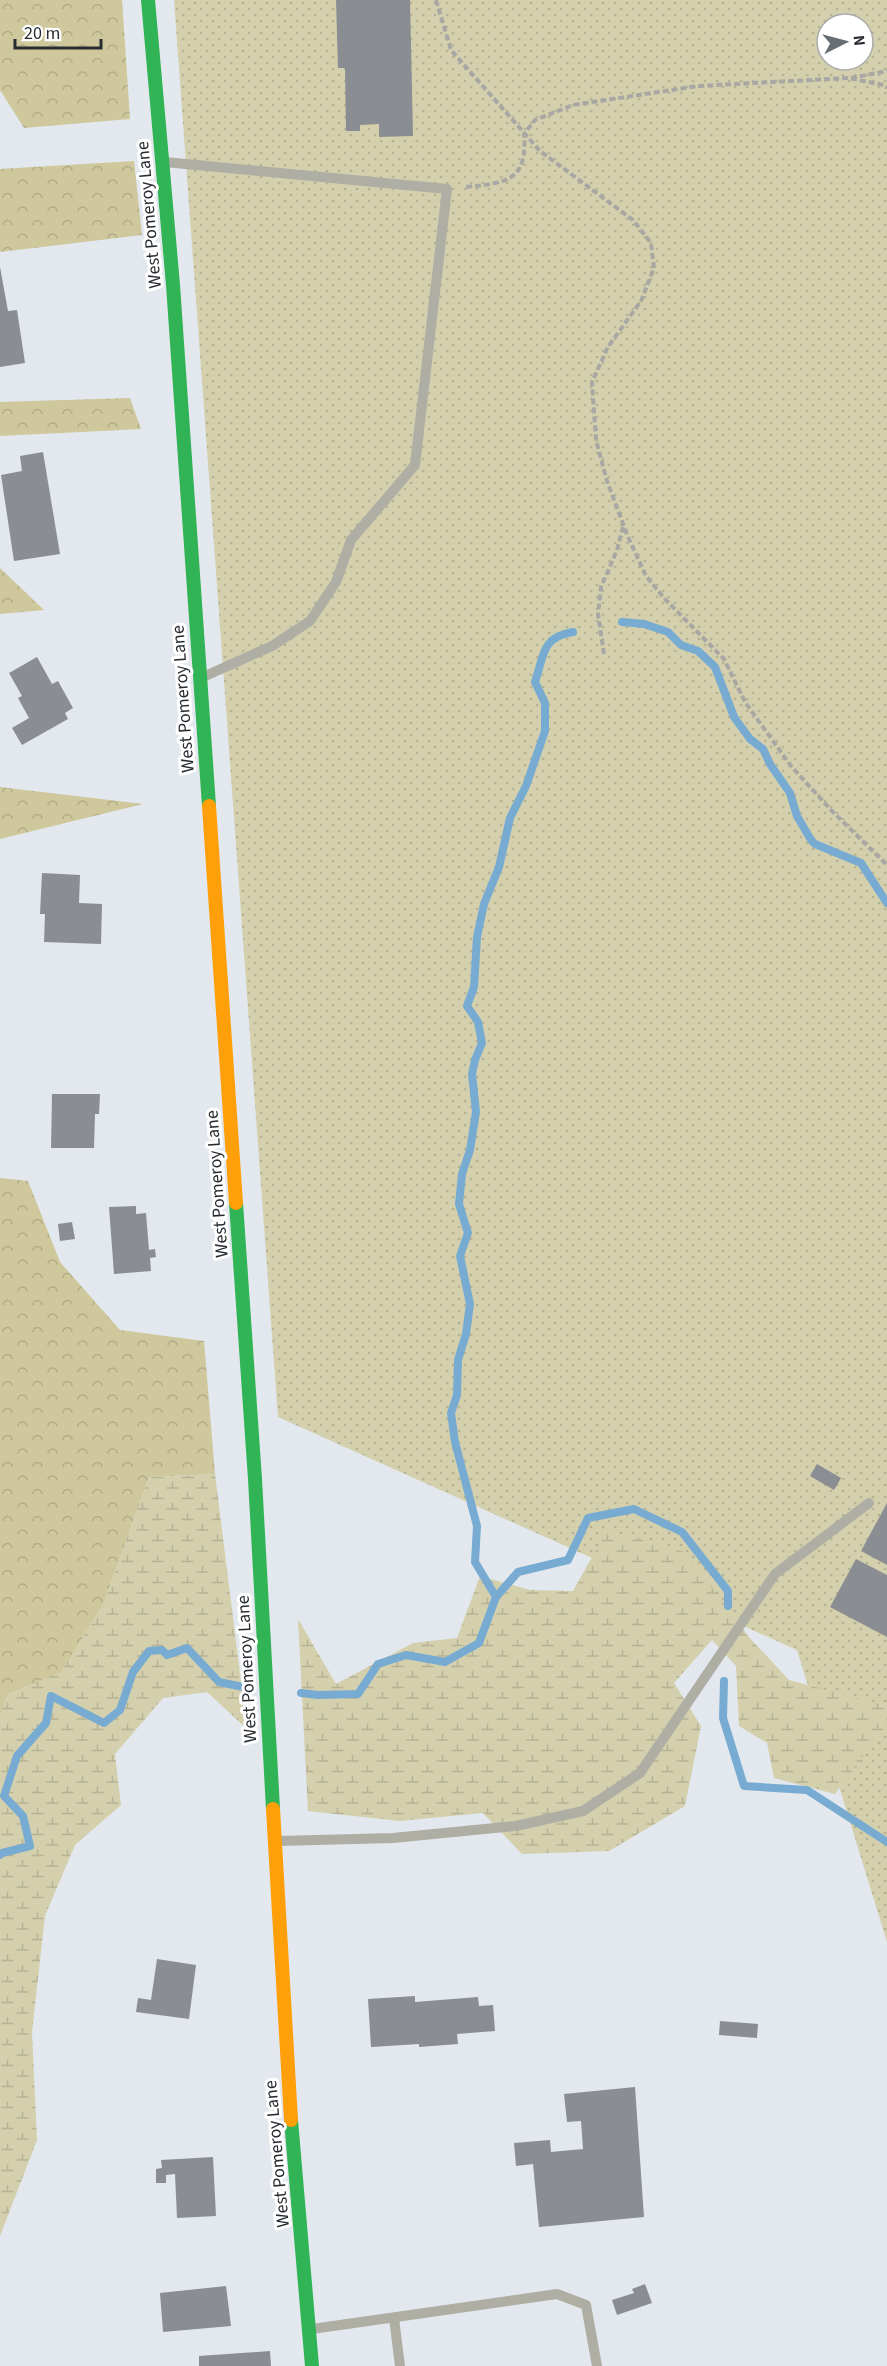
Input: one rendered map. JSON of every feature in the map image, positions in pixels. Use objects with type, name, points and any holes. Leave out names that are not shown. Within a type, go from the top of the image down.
[{"type":"street","name":"West Pomeroy Lane","points":[[148,0],[163,162],[200,679],[254,1467],[286,2057],[312,2366]]},
{"type":"lane","points":[[163,162],[447,189],[415,465],[351,540],[336,582],[310,621],[272,646],[200,679]]},
{"type":"lane","points":[[275,1841],[393,1838],[516,1826],[583,1811],[639,1773],[775,1574],[869,1503]]},
{"type":"lane","points":[[309,2329],[556,2294],[586,2305],[597,2366]]},
{"type":"lane","points":[[394,2318],[400,2366]]},
{"type":"path","points":[[436,0],[451,50],[524,134],[540,151],[633,220],[651,243],[654,268],[641,301],[608,347],[592,382],[596,441],[607,481],[646,576],[723,659],[745,702],[791,766],[831,810],[887,865]]},
{"type":"path","points":[[447,189],[500,184],[522,167],[526,154],[524,134],[535,120],[573,105],[698,86],[848,78],[887,71]]},
{"type":"path","points":[[848,78],[887,88]]},
{"type":"path","points":[[604,654],[598,614],[601,587],[618,550],[624,525]]},
{"type":"green space","points":[[0,0],[122,0],[130,119],[24,128],[0,90]]},
{"type":"green space","points":[[174,0],[887,0],[887,1942],[797,1650],[278,1417]]},
{"type":"green space","points":[[134,161],[142,235],[0,252],[0,169]]},
{"type":"green space","points":[[130,398],[141,429],[0,436],[0,402]]},
{"type":"green space","points":[[0,568],[44,610],[0,614]]},
{"type":"green space","points":[[0,787],[143,804],[0,839]]},
{"type":"green space","points":[[0,1178],[28,1181],[60,1262],[120,1330],[204,1341],[215,1474],[149,1477],[103,1605],[61,1673],[8,1694],[0,1717]]},
{"type":"green space","points":[[215,1474],[247,1729],[207,1692],[163,1698],[115,1754],[121,1805],[75,1845],[45,1916],[32,2032],[37,2140],[0,2236],[0,1717],[8,1694],[61,1672],[103,1605],[149,1477]]},
{"type":"green space","points":[[607,1530],[685,1552],[749,1637],[789,1680],[887,1706],[887,1724],[835,1794],[774,1778],[767,1743],[739,1726],[736,1666],[712,1640],[674,1683],[701,1726],[685,1806],[609,1851],[522,1854],[483,1813],[400,1821],[308,1811],[298,1619],[336,1684],[413,1643],[457,1638],[480,1576],[530,1590],[573,1591]]},
{"type":"building","points":[[336,0],[410,0],[413,136],[379,137],[379,124],[360,125],[360,131],[346,131],[345,68],[338,68]]},
{"type":"building","points":[[0,267],[8,311],[17,310],[25,363],[0,367]]},
{"type":"building","points":[[43,452],[60,554],[14,561],[1,475],[22,471],[20,456]]},
{"type":"building","points":[[37,657],[52,684],[58,681],[73,708],[65,713],[68,719],[22,745],[12,728],[29,718],[18,698],[22,696],[9,673]]},
{"type":"building","points":[[42,873],[80,875],[79,903],[102,904],[101,944],[44,942],[45,914],[40,914]]},
{"type":"building","points":[[52,1094],[100,1094],[99,1114],[95,1114],[94,1148],[51,1148]]},
{"type":"building","points":[[136,1206],[136,1214],[146,1213],[149,1250],[155,1249],[156,1257],[150,1258],[151,1271],[114,1274],[109,1207]]},
{"type":"building","points":[[72,1222],[75,1239],[60,1241],[58,1224]]},
{"type":"building","points":[[817,1464],[841,1478],[834,1490],[810,1476]]},
{"type":"building","points":[[887,1503],[887,1565],[861,1551]]},
{"type":"building","points":[[856,1559],[887,1575],[887,1637],[830,1607]]},
{"type":"building","points":[[157,1959],[196,1965],[189,2019],[136,2012],[138,1998],[151,2000]]},
{"type":"building","points":[[415,1996],[415,2002],[478,1997],[479,2006],[493,2005],[495,2031],[457,2034],[458,2044],[371,2047],[368,1999]]},
{"type":"building","points":[[720,2021],[758,2024],[757,2038],[719,2035]]},
{"type":"building","points":[[635,2087],[644,2217],[539,2227],[533,2164],[516,2166],[514,2143],[550,2140],[551,2152],[583,2149],[581,2121],[567,2122],[564,2094]]},
{"type":"building","points":[[213,2157],[216,2216],[177,2218],[175,2174],[166,2175],[166,2183],[156,2183],[156,2169],[162,2168],[161,2160]]},
{"type":"building","points":[[645,2284],[652,2303],[617,2315],[612,2300],[634,2293],[632,2289]]},
{"type":"building","points":[[226,2286],[231,2326],[163,2332],[160,2293]]},
{"type":"building","points":[[270,2351],[271,2366],[199,2366],[199,2356]]},
{"type":"waterway","points":[[622,622],[644,624],[668,632],[681,645],[698,651],[715,667],[734,717],[750,739],[763,749],[770,764],[790,793],[797,816],[811,840],[815,844],[861,863],[887,903]]},
{"type":"waterway","points":[[496,1597],[475,1562],[477,1526],[455,1442],[451,1413],[457,1395],[458,1360],[466,1334],[470,1304],[460,1256],[468,1233],[459,1204],[462,1174],[470,1150],[476,1112],[472,1074],[482,1043],[478,1022],[467,1006],[474,987],[477,937],[484,904],[499,867],[510,818],[526,786],[545,731],[545,703],[535,682],[549,643],[555,638],[573,632]]},
{"type":"waterway","points":[[301,1693],[358,1694],[378,1664],[406,1655],[445,1662],[479,1643],[496,1597],[518,1572],[568,1560],[588,1518],[634,1509],[682,1532],[728,1591],[728,1606]]},
{"type":"waterway","points":[[0,1855],[30,1846],[23,1816],[4,1796],[17,1756],[46,1723],[51,1696],[104,1723],[120,1710],[133,1672],[149,1651],[162,1650],[167,1655],[187,1648],[219,1682],[243,1687]]},
{"type":"waterway","points":[[724,1681],[723,1718],[744,1786],[807,1790],[887,1842]]},
{"type":"traffic: fast","points":[[148,0],[173,285],[209,806]]},
{"type":"traffic: fast","points":[[236,1203],[255,1479],[273,1809]]},
{"type":"traffic: fast","points":[[291,2120],[312,2366]]},
{"type":"traffic: slow","points":[[209,806],[236,1203]]},
{"type":"traffic: slow","points":[[273,1809],[291,2120]]}]
